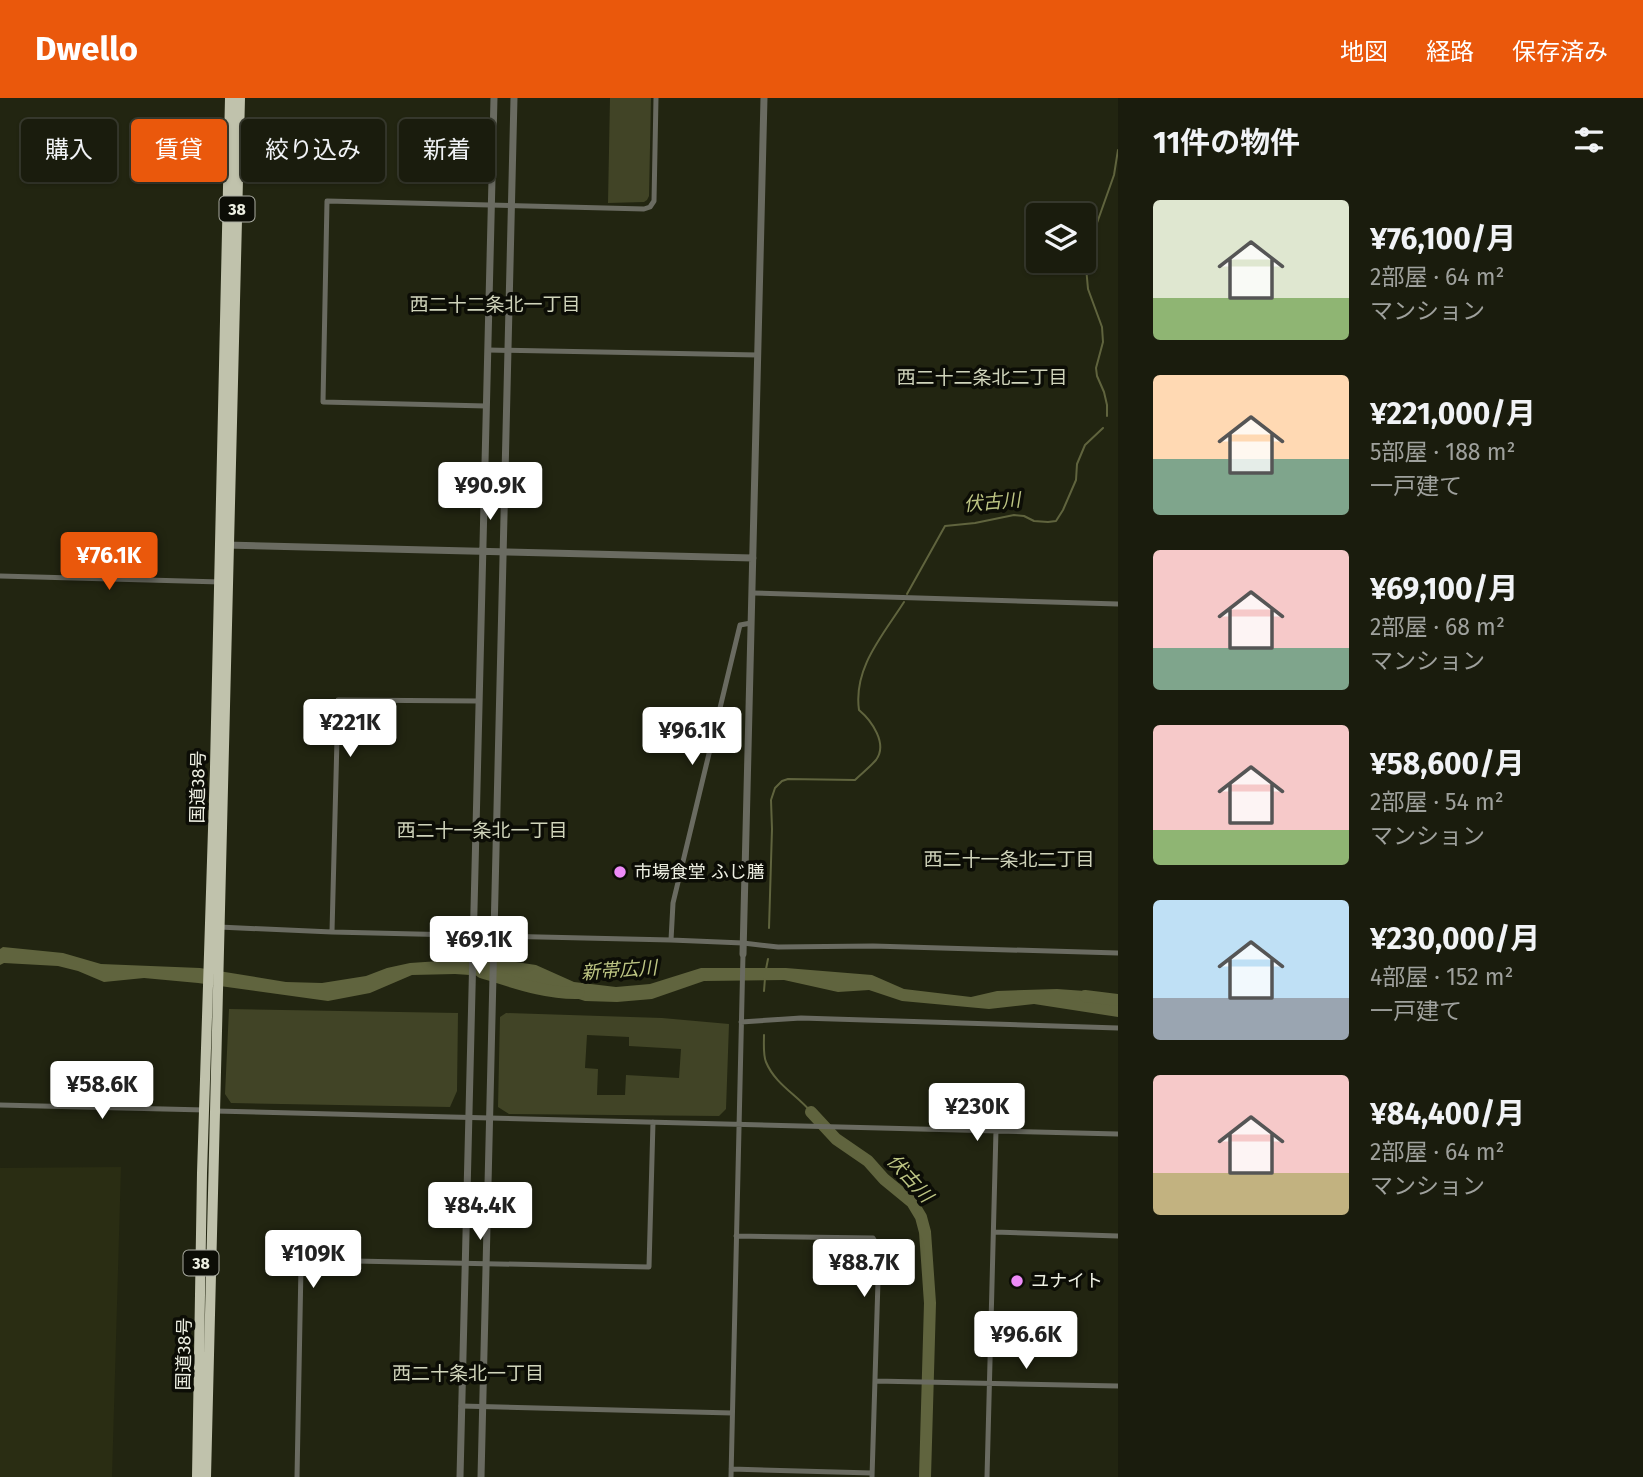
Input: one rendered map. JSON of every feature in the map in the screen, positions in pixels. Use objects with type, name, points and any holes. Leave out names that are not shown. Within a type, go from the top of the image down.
[{"type":"highway","name":"国道38号","points":[[224,545],[230,98]]},
{"type":"highway","name":"国道38号","points":[[206,1477],[214,939],[224,545],[240,98]]},
{"type":"highway","name":"国道38号","points":[[197,1477],[202,1173],[210,1110]]},
{"type":"street","points":[[460,1477],[494,98]]},
{"type":"street","points":[[481,1477],[514,98]]},
{"type":"street","points":[[486,406],[323,402],[327,201],[644,209],[650,207],[653,201],[656,98]]},
{"type":"street","points":[[731,1477],[764,98]]},
{"type":"street","points":[[488,350],[758,355]]},
{"type":"street","points":[[224,545],[753,558]]},
{"type":"street","points":[[0,576],[223,582]]},
{"type":"street","points":[[752,593],[1118,604]]},
{"type":"street","points":[[671,940],[673,903],[740,625],[751,622]]},
{"type":"street","points":[[332,932],[338,700],[479,701]]},
{"type":"street","points":[[215,927],[671,940],[778,947],[873,946],[1118,953]]},
{"type":"street","points":[[741,1023],[801,1018],[1118,1028]]},
{"type":"street","points":[[0,1105],[1118,1133]]},
{"type":"street","points":[[297,1477],[301,1266],[307,1260],[649,1267],[653,1122]]},
{"type":"street","points":[[988,1477],[996,1130]]},
{"type":"street","points":[[994,1232],[1118,1236]]},
{"type":"street","points":[[731,1469],[872,1475],[879,1248],[873,1238],[736,1236]]},
{"type":"street","points":[[875,1381],[1118,1387]]},
{"type":"street","points":[[461,1406],[732,1413]]},
{"type":"shaded area","points":[[610,98],[651,98],[649,196],[644,202],[608,203]]},
{"type":"shaded area","points":[[3,947],[63,953],[101,964],[200,968],[286,982],[322,983],[366,976],[410,963],[455,960],[509,961],[536,965],[574,982],[616,987],[650,984],[701,968],[786,968],[872,975],[904,989],[971,997],[997,991],[1085,991],[1118,1004],[1118,1017],[1034,1004],[989,1009],[902,1001],[869,990],[838,992],[784,980],[704,981],[652,999],[617,1002],[585,1001],[513,978],[455,974],[412,975],[370,993],[328,1001],[144,978],[104,982],[58,966],[0,965],[0,949]]},
{"type":"shaded area","points":[[229,1009],[458,1013],[457,1091],[450,1107],[231,1103],[225,1094]]},
{"type":"shaded area","points":[[506,1013],[662,1018],[729,1024],[726,1109],[719,1116],[509,1114],[498,1107],[500,1017]],"holes":[[[587,1035],[629,1037],[629,1046],[681,1049],[679,1078],[626,1075],[625,1095],[597,1095],[598,1069],[585,1068]]]},
{"type":"shaded area","points":[[121,1167],[112,1477],[0,1477],[0,1168]]},
{"type":"waterway","name":"伏古川","points":[[1107,416],[1107,405],[1096,368],[1103,342],[1102,327],[1088,289],[1086,267],[1092,237],[1114,175],[1118,150]]},
{"type":"waterway","name":"伏古川","points":[[907,594],[945,526],[1014,515],[1034,521],[1056,521],[1076,480],[1077,464],[1085,445],[1103,428]]},
{"type":"waterway","name":"伏古川","points":[[769,928],[771,800],[775,788],[788,779],[855,780],[876,760],[879,740],[873,726],[859,710],[858,695],[871,653],[904,602]]},
{"type":"waterway","name":"伏古川","points":[[766,969],[768,959]]},
{"type":"waterway","name":"新帯広川","points":[[481,972],[542,989],[579,993]]},
{"type":"waterway","name":"伏古川","points":[[764,991],[765,978]]},
{"type":"waterway","name":"新帯広川","points":[[1085,996],[1118,1000]]},
{"type":"waterway","name":"伏古川","points":[[764,1035],[764,1056],[770,1070],[811,1112]]},
{"type":"waterway","name":"伏古川","points":[[811,1112],[836,1139],[868,1161],[884,1179],[912,1202],[921,1217],[925,1232],[930,1303],[925,1477]]},
{"type":"place","name":"市場食堂 ふじ膳","points":[[620,872]]},
{"type":"place","name":"ユナイト","points":[[1017,1281]]},
{"type":"district","name":"西二十二条北一丁目","points":[[495,304]]},
{"type":"district","name":"西二十二条北二丁目","points":[[982,377]]},
{"type":"district","name":"西二十一条北一丁目","points":[[482,830]]},
{"type":"district","name":"西二十一条北二丁目","points":[[1009,859]]},
{"type":"district","name":"西二十条北一丁目","points":[[468,1373]]}]
